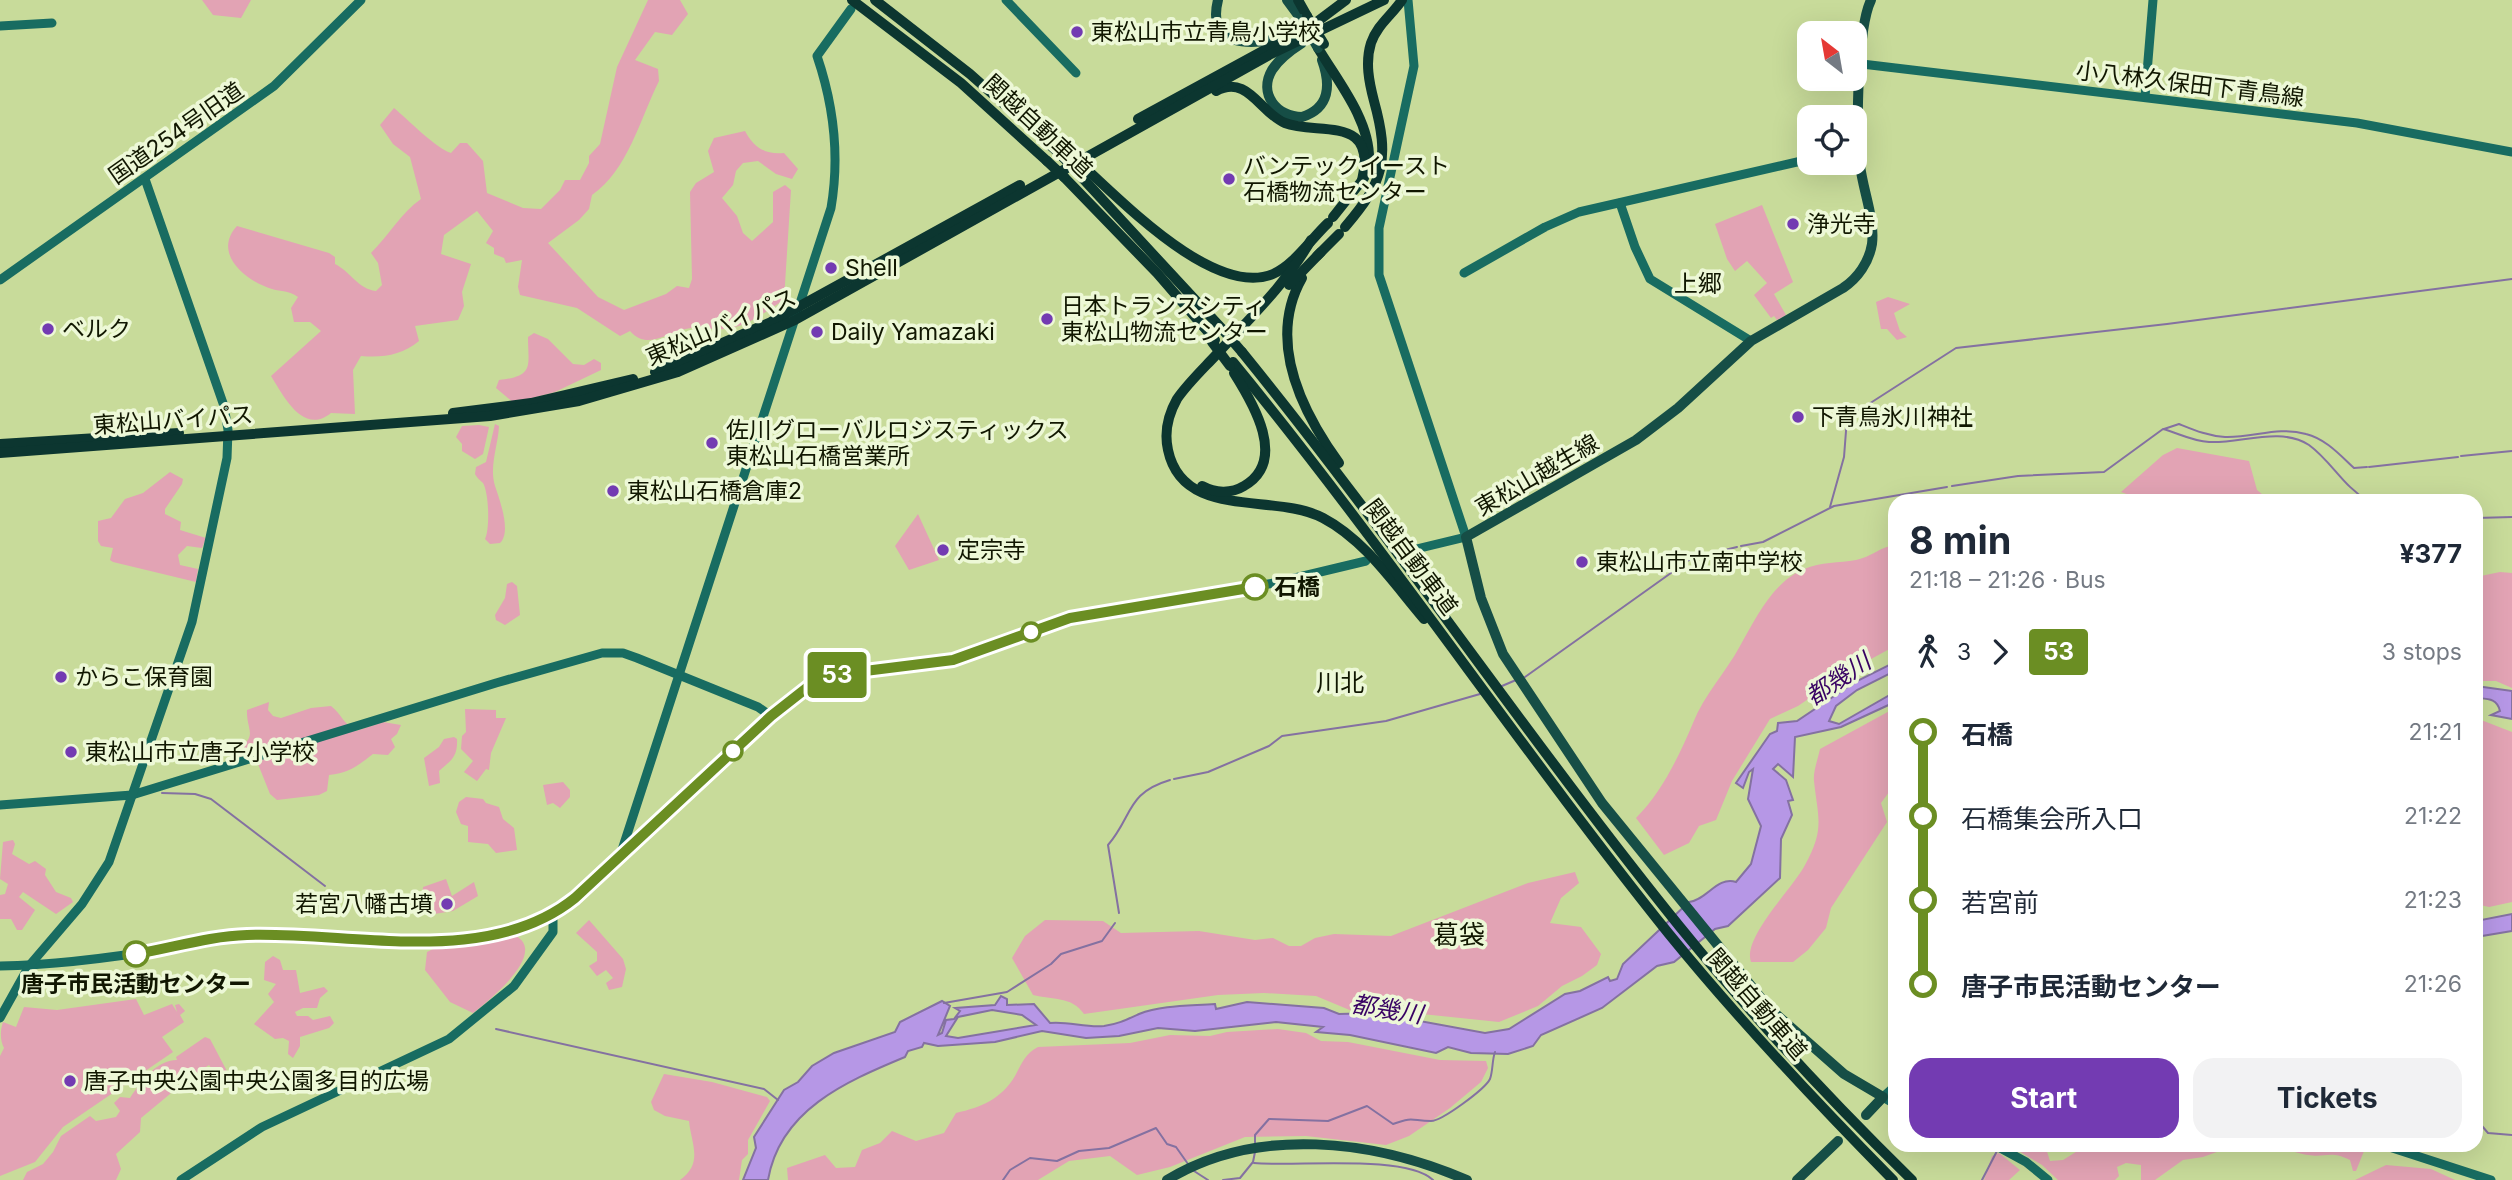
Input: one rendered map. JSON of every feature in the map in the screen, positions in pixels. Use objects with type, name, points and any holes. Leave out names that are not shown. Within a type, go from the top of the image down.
[{"type":"highway","name":"関越自動車道","points":[[875,0],[1063,153],[1167,265],[1242,352],[1342,477],[1590,811],[1728,984],[1809,1075],[1912,1180]]},
{"type":"highway","points":[[1300,0],[1304,17],[1356,101],[1372,136],[1375,174],[1366,202]]},
{"type":"highway","points":[[1323,23],[1346,0]]},
{"type":"highway","name":"東松山バイパス","points":[[0,444],[453,421],[555,406],[678,372],[795,320],[1365,0]]},
{"type":"highway","name":"東松山バイパス","points":[[0,453],[452,414],[531,403],[615,384],[669,367],[749,334],[800,307],[1292,34],[1384,0]]},
{"type":"highway","points":[[1231,364],[1258,415],[1265,454],[1261,471],[1247,485],[1219,491],[1200,485],[1178,462],[1173,442],[1180,409],[1206,374],[1342,231],[1366,202],[1379,180],[1384,156],[1382,131],[1368,77],[1369,52],[1377,30],[1402,0]]},
{"type":"highway","name":"関越自動車道","points":[[852,5],[961,83],[1064,177],[1123,237],[1323,474],[1578,817],[1716,990],[1801,1085],[1893,1180]]},
{"type":"highway","points":[[1080,169],[1178,248],[1225,271],[1252,277],[1270,275],[1286,265],[1331,220],[1362,184],[1369,162],[1367,141],[1321,46]]},
{"type":"highway","points":[[1180,105],[1194,102],[1221,88],[1237,87],[1252,94],[1284,122],[1338,129],[1354,138],[1363,152],[1365,167],[1362,184]]},
{"type":"highway","points":[[1311,240],[1287,278],[1182,391],[1168,422],[1169,454],[1184,480],[1211,497],[1289,505],[1313,513],[1340,529],[1373,559],[1466,668]]},
{"type":"highway","points":[[1321,252],[1295,290],[1286,316],[1286,344],[1296,382],[1326,444],[1402,545],[1441,608]]},
{"type":"main road","points":[[1218,0],[1219,26],[1232,40],[1250,44],[1292,34]]},
{"type":"main road","points":[[1289,0],[1304,17]]},
{"type":"main road","name":"東松山越生線","points":[[1866,21],[1871,0]]},
{"type":"main road","points":[[1321,46],[1328,77],[1324,103],[1302,117],[1285,114],[1269,97],[1271,72],[1291,50],[1323,23]]},
{"type":"main road","name":"東松山越生線","points":[[1861,175],[1872,237],[1870,253],[1862,268],[1843,288],[1751,341],[1658,425],[1466,537],[1481,598],[1506,660],[1602,803],[1742,977],[1812,1049],[1844,1074],[1883,1097]]},
{"type":"main road","points":[[1866,1115],[1883,1097]]},
{"type":"main road","points":[[1797,1180],[1838,1141]]},
{"type":"main road","points":[[1167,1180],[1226,1153],[1286,1143],[1403,1158],[1467,1180]]},
{"type":"street","name":"国道254号旧道","points":[[0,280],[274,86],[360,0]]},
{"type":"street","points":[[1006,0],[1076,73]]},
{"type":"street","points":[[1408,0],[1414,66],[1381,218],[1379,275],[1466,537],[1408,551]]},
{"type":"street","points":[[2145,97],[2153,0]]},
{"type":"street","points":[[620,855],[800,307],[835,185],[834,118],[817,56],[852,5]]},
{"type":"street","points":[[0,26],[52,23]]},
{"type":"street","name":"小八林久保田下青鳥線","points":[[1867,65],[2384,127],[2512,152]]},
{"type":"street","points":[[1464,273],[1560,219],[1797,162]]},
{"type":"street","points":[[0,1018],[29,965],[101,878],[109,862],[192,622],[227,458],[228,433],[215,380],[145,179]]},
{"type":"street","points":[[1620,203],[1635,247],[1653,282],[1751,341]]},
{"type":"street","points":[[0,966],[92,960],[242,935],[418,942],[457,940],[508,930],[553,914],[771,716],[804,688],[833,675],[949,661],[1070,618],[1263,586],[1366,561]]},
{"type":"street","points":[[0,805],[132,795],[602,653],[623,653],[758,707],[771,716]]},
{"type":"street","points":[[181,1180],[271,1123],[449,1039],[514,986],[553,932],[553,914]]},
{"type":"street","points":[[1888,1092],[1883,1097],[1888,1100]]},
{"type":"street","points":[[2008,1152],[2026,1162],[2048,1180]]},
{"type":"street","points":[[2405,1152],[2491,1180]]},
{"type":"shaded area","points":[[202,0],[251,0],[241,18],[213,15]]},
{"type":"shaded area","points":[[648,0],[680,0],[688,14],[672,35],[655,32],[635,60],[658,69],[659,81],[632,143],[615,172],[592,195],[589,209],[548,243],[598,297],[624,310],[666,294],[677,286],[689,288],[692,279],[690,192],[696,183],[714,172],[708,151],[714,138],[745,131],[757,146],[772,153],[784,153],[798,169],[792,179],[776,174],[758,161],[743,163],[736,171],[733,185],[722,198],[737,216],[743,233],[752,241],[773,222],[773,192],[785,185],[791,190],[784,300],[756,318],[732,328],[691,328],[652,340],[644,340],[630,331],[620,336],[577,308],[520,295],[518,287],[522,260],[506,263],[504,258],[494,254],[494,248],[486,243],[493,231],[477,211],[444,235],[441,254],[471,264],[462,292],[464,306],[458,320],[415,326],[419,341],[399,352],[385,356],[361,356],[353,370],[355,414],[331,413],[321,419],[312,420],[295,410],[271,376],[321,331],[310,322],[294,322],[291,308],[298,297],[252,280],[235,265],[228,246],[230,236],[237,226],[329,253],[335,257],[335,264],[359,284],[376,291],[382,285],[378,263],[371,253],[407,211],[421,199],[410,157],[393,144],[380,125],[394,108],[445,151],[451,153],[460,143],[467,143],[483,161],[487,193],[523,208],[541,209],[560,190],[565,180],[580,180],[589,163],[589,156],[600,144],[617,67]]},
{"type":"shaded area","points":[[1762,205],[1793,282],[1774,294],[1786,315],[1777,320],[1774,316],[1771,318],[1754,295],[1767,283],[1747,261],[1735,271],[1727,259],[1715,224]]},
{"type":"shaded area","points":[[1888,297],[1910,304],[1894,313],[1900,331],[1907,337],[1897,340],[1887,329],[1881,329],[1876,302]]},
{"type":"shaded area","points":[[534,333],[548,339],[573,364],[584,365],[594,359],[601,363],[601,370],[555,392],[514,403],[496,388],[499,380],[519,376],[527,368],[528,337]]},
{"type":"shaded area","points":[[495,424],[499,426],[493,479],[504,515],[505,531],[500,543],[490,544],[485,539],[488,520],[487,495],[483,483],[475,474],[476,467],[486,462]]},
{"type":"shaded area","points":[[462,426],[489,427],[483,454],[475,459],[462,451],[462,444],[456,437]]},
{"type":"shaded area","points":[[2177,448],[2249,461],[2257,490],[2262,494],[2121,492],[2163,455]]},
{"type":"shaded area","points":[[170,472],[183,479],[165,509],[165,514],[181,522],[180,530],[206,538],[202,548],[187,546],[178,555],[180,565],[198,569],[196,582],[113,562],[110,560],[113,548],[101,546],[98,541],[98,521],[111,518],[125,499],[143,493]]},
{"type":"shaded area","points":[[918,514],[939,560],[909,570],[895,546]]},
{"type":"shaded area","points":[[1888,547],[1888,650],[1849,671],[1798,706],[1770,719],[1732,781],[1716,820],[1699,826],[1689,843],[1664,855],[1636,818],[1662,785],[1703,703],[1766,602],[1783,583],[1804,569],[1856,560]]},
{"type":"shaded area","points":[[2512,573],[2512,688],[2496,681],[2483,681],[2483,576]]},
{"type":"shaded area","points":[[512,582],[517,586],[520,615],[505,625],[496,620],[495,615],[505,598],[507,584]]},
{"type":"shaded area","name":"都幾川","points":[[1888,666],[1888,674],[1857,690],[1836,706],[1829,721],[1839,724],[1888,696],[1888,705],[1841,727],[1795,737],[1793,777],[1778,764],[1773,769],[1786,780],[1793,800],[1788,801],[1792,815],[1781,839],[1780,878],[1728,926],[1715,929],[1674,962],[1657,966],[1602,1008],[1541,1035],[1533,1046],[1508,1054],[1471,1053],[1448,1047],[1436,1053],[1350,1035],[1316,1032],[1323,1027],[1276,1022],[1195,1031],[1158,1028],[1119,1036],[1086,1038],[1042,1031],[995,1042],[938,1046],[924,1043],[922,1047],[908,1051],[905,1057],[838,1088],[818,1102],[786,1135],[775,1156],[768,1180],[743,1180],[756,1148],[754,1137],[784,1090],[798,1082],[812,1066],[834,1053],[895,1032],[900,1022],[942,1001],[950,1006],[938,1035],[942,1033],[946,1020],[954,1019],[960,1011],[955,1008],[995,1005],[1001,996],[1007,999],[1007,1005],[1034,1004],[1050,1023],[1090,1026],[1114,1024],[1167,1007],[1215,1004],[1216,1009],[1247,1002],[1324,1008],[1339,1014],[1376,1013],[1485,1033],[1509,1029],[1565,994],[1580,991],[1608,977],[1610,981],[1617,979],[1623,964],[1689,902],[1723,882],[1736,882],[1751,864],[1761,826],[1748,799],[1753,769],[1749,772],[1743,788],[1736,783],[1770,734],[1777,731],[1778,723],[1797,721],[1855,682]],"holes":[[[992,1010],[1022,1015],[1036,1025],[958,1038],[946,1036],[958,1017]]]},
{"type":"shaded area","points":[[2483,687],[2512,691],[2512,719],[2491,715],[2500,711],[2497,704],[2483,699]]},
{"type":"shaded area","points":[[269,702],[268,710],[273,716],[281,718],[311,708],[331,706],[356,731],[383,722],[401,725],[391,739],[395,747],[388,755],[373,754],[348,771],[329,775],[327,791],[319,795],[277,800],[270,794],[254,754],[238,757],[237,748],[250,736],[247,710]]},
{"type":"shaded area","points":[[465,709],[496,710],[496,718],[506,718],[491,753],[489,770],[486,769],[477,781],[464,772],[473,761],[461,749],[462,736],[466,732]]},
{"type":"shaded area","points":[[1888,712],[1888,794],[1881,803],[1887,822],[1831,908],[1826,928],[1808,950],[1793,962],[1751,962],[1750,952],[1754,940],[1770,913],[1799,875],[1815,842],[1818,815],[1814,777],[1820,749]]},
{"type":"shaded area","points":[[2483,721],[2512,732],[2512,902],[2489,907],[2483,906]]},
{"type":"shaded area","points":[[444,739],[457,739],[455,755],[439,771],[440,783],[429,786],[424,758],[439,747]]},
{"type":"shaded area","points":[[563,782],[570,790],[570,797],[560,808],[553,803],[547,805],[543,785]]},
{"type":"shaded area","points":[[466,797],[483,799],[486,803],[499,807],[503,819],[514,828],[517,850],[496,853],[488,844],[468,842],[468,826],[461,824],[456,812],[459,802]]},
{"type":"shaded area","points":[[13,840],[15,844],[12,854],[29,864],[35,861],[46,869],[45,875],[56,892],[71,898],[73,902],[56,914],[23,892],[19,897],[35,910],[22,930],[17,930],[11,919],[0,919],[0,895],[5,894],[8,884],[0,879],[3,842]]},
{"type":"shaded area","points":[[1575,872],[1579,883],[1561,898],[1550,923],[1581,927],[1601,954],[1597,965],[1562,986],[1538,1006],[1499,1022],[1393,1011],[1352,1011],[1316,996],[1264,993],[1218,995],[1084,1014],[1068,1001],[1033,995],[1012,958],[1025,936],[1045,920],[1103,921],[1121,933],[1199,931],[1255,940],[1273,938],[1289,946],[1301,946],[1315,938],[1334,934],[1391,936],[1528,883]]},
{"type":"shaded area","points":[[446,879],[452,896],[474,882],[478,896],[453,911],[428,915],[422,904],[423,887]]},
{"type":"shaded area","points":[[2512,914],[2512,931],[2483,936],[2483,920]]},
{"type":"shaded area","points":[[589,920],[623,959],[626,969],[622,987],[609,990],[606,983],[613,978],[606,970],[597,976],[589,966],[597,961],[597,952],[576,933]]},
{"type":"shaded area","points":[[516,936],[524,944],[525,954],[520,965],[501,989],[473,1013],[450,1002],[425,970],[427,952],[435,948]]},
{"type":"shaded area","points":[[273,956],[280,960],[283,970],[296,970],[300,993],[324,987],[328,991],[320,998],[317,1008],[303,1008],[295,1012],[297,1016],[308,1016],[313,1020],[330,1016],[334,1023],[329,1028],[300,1037],[300,1046],[293,1058],[288,1054],[289,1041],[283,1038],[275,1039],[254,1024],[274,1002],[268,994],[276,984],[264,980],[265,962]]},
{"type":"shaded area","name":"唐子中央公園中央公園多目的広場","points":[[136,999],[144,1015],[172,1004],[177,1012],[175,1005],[179,1004],[185,1011],[180,1015],[184,1022],[162,1037],[173,1052],[63,1127],[35,1162],[0,1176],[0,1056],[4,1048],[1,1035],[3,1022],[16,1027],[24,1007],[57,1010]]},
{"type":"shaded area","points":[[1278,1029],[1306,1033],[1321,1041],[1348,1042],[1440,1060],[1486,1061],[1488,1068],[1481,1082],[1450,1108],[1409,1136],[1386,1145],[1306,1136],[1245,1137],[1170,1167],[1137,1175],[1110,1156],[1069,1161],[1038,1180],[788,1180],[787,1168],[825,1155],[836,1168],[855,1167],[862,1150],[880,1143],[892,1131],[916,1141],[944,1133],[956,1113],[982,1105],[1004,1091],[1027,1056],[1038,1047],[1130,1043],[1170,1035],[1210,1036],[1227,1032]]},
{"type":"shaded area","points":[[205,1037],[210,1039],[229,1075],[221,1080],[209,1065],[186,1080],[177,1081],[170,1094],[141,1118],[140,1132],[116,1154],[121,1169],[116,1180],[23,1180],[27,1172],[43,1164],[61,1136],[90,1116],[96,1121],[116,1117],[120,1111],[114,1103],[120,1097],[130,1098],[156,1068],[177,1060],[176,1057]]},
{"type":"shaded area","points":[[664,1074],[712,1082],[767,1097],[770,1101],[748,1140],[748,1154],[742,1160],[739,1180],[680,1180],[692,1167],[693,1145],[689,1121],[665,1116],[654,1110],[651,1102]]},
{"type":"shaded area","points":[[2021,1152],[2047,1152],[2050,1161],[2063,1160],[2076,1152],[2217,1152],[2183,1160],[2155,1180],[2141,1180],[2141,1165],[2126,1163],[2117,1167],[2119,1176],[2115,1180],[2058,1180],[2042,1165]]},
{"type":"shaded area","points":[[2296,1152],[2364,1152],[2356,1171],[2353,1171],[2350,1160],[2343,1157]]},
{"type":"shaded area","points":[[1999,1153],[2020,1170],[2009,1180],[1984,1180],[1992,1156]]},
{"type":"shaded area","points":[[2386,1165],[2431,1169],[2455,1180],[2355,1180]]},
{"type":"waterway","points":[[1830,507],[1844,457],[1847,418],[1956,348],[2167,324],[2512,279]]},
{"type":"waterway","points":[[2164,429],[2179,424],[2225,437],[2285,431],[2306,434],[2332,448],[2354,468],[2367,467]]},
{"type":"waterway","points":[[1952,486],[2018,476],[2104,472],[2163,429],[2209,442],[2273,436],[2298,439],[2317,451],[2358,494]]},
{"type":"waterway","points":[[2461,456],[2512,451]]},
{"type":"waterway","points":[[2369,467],[2458,457]]},
{"type":"waterway","points":[[1905,494],[1947,487]]},
{"type":"waterway","points":[[1741,546],[1763,542],[1834,506],[1888,497]]},
{"type":"waterway","points":[[2483,518],[2512,517]]},
{"type":"waterway","points":[[1525,677],[1692,558],[1737,547]]},
{"type":"waterway","points":[[1502,686],[1516,680]]},
{"type":"waterway","points":[[1174,779],[1208,772],[1269,746],[1282,736],[1386,721],[1480,694]]},
{"type":"waterway","points":[[1119,913],[1108,845],[1138,799],[1156,785],[1170,780]]},
{"type":"waterway","points":[[162,793],[195,794],[211,799],[325,886]]},
{"type":"waterway","points":[[944,1003],[1007,992],[1051,964],[1061,954],[1102,941],[1115,923]]},
{"type":"waterway","points":[[496,1029],[764,1089],[778,1100]]},
{"type":"waterway","points":[[1255,1143],[1255,1135],[1269,1119],[1328,1121],[1367,1106],[1393,1124],[1409,1120],[1436,1120],[1463,1104],[1486,1084],[1491,1076],[1495,1052]]},
{"type":"waterway","points":[[2483,1127],[2488,1133],[2512,1135]]},
{"type":"waterway","points":[[1003,1180],[1010,1170],[1030,1158],[1057,1161],[1079,1151],[1109,1148],[1156,1128],[1167,1144],[1176,1147],[1188,1164]]},
{"type":"waterway","points":[[1223,1180],[1240,1178],[1253,1162],[1255,1152]]},
{"type":"waterway","points":[[1982,1180],[1996,1152]]},
{"type":"waterway","points":[[1254,1163],[1375,1164],[1419,1172],[1433,1180]]},
{"type":"waterway","points":[[1194,1171],[1208,1180]]},
{"type":"bus line","name":"53","points":[[136,954],[242,935],[418,942],[457,940],[526,925],[553,914],[575,898],[771,716],[813,683],[833,675],[953,660],[1070,618],[1097,612],[1255,587]]},
{"type":"place","name":"東松山市立青鳥小学校","points":[[1077,32]]},
{"type":"place","name":"バンテックイースト 石橋物流センター","points":[[1229,179]]},
{"type":"place","name":"浄光寺","points":[[1793,224]]},
{"type":"place","name":"Shell","points":[[831,268]]},
{"type":"place","name":"日本トランスシティ 東松山物流センター","points":[[1047,319]]},
{"type":"place","name":"ベルク","points":[[48,329]]},
{"type":"place","name":"Daily Yamazaki","points":[[817,332]]},
{"type":"place","name":"下青鳥氷川神社","points":[[1798,417]]},
{"type":"place","name":"佐川グローバルロジスティックス 東松山石橋営業所","points":[[712,443]]},
{"type":"place","name":"東松山石橋倉庫2","points":[[613,491]]},
{"type":"place","name":"定宗寺","points":[[943,550]]},
{"type":"place","name":"東松山市立南中学校","points":[[1582,562]]},
{"type":"place","name":"石橋","points":[[1255,587]]},
{"type":"place","name":"からこ保育園","points":[[61,677]]},
{"type":"place","name":"東松山市立唐子小学校","points":[[71,752]]},
{"type":"place","name":"若宮八幡古墳","points":[[447,904]]},
{"type":"place","name":"唐子市民活動センター","points":[[136,954]]},
{"type":"place","name":"唐子中央公園中央公園多目的広場","points":[[70,1081]]},
{"type":"district","name":"上郷","points":[[1698,283]]},
{"type":"district","name":"川北","points":[[1340,682]]},
{"type":"district","name":"葛袋","points":[[1459,934]]}]
